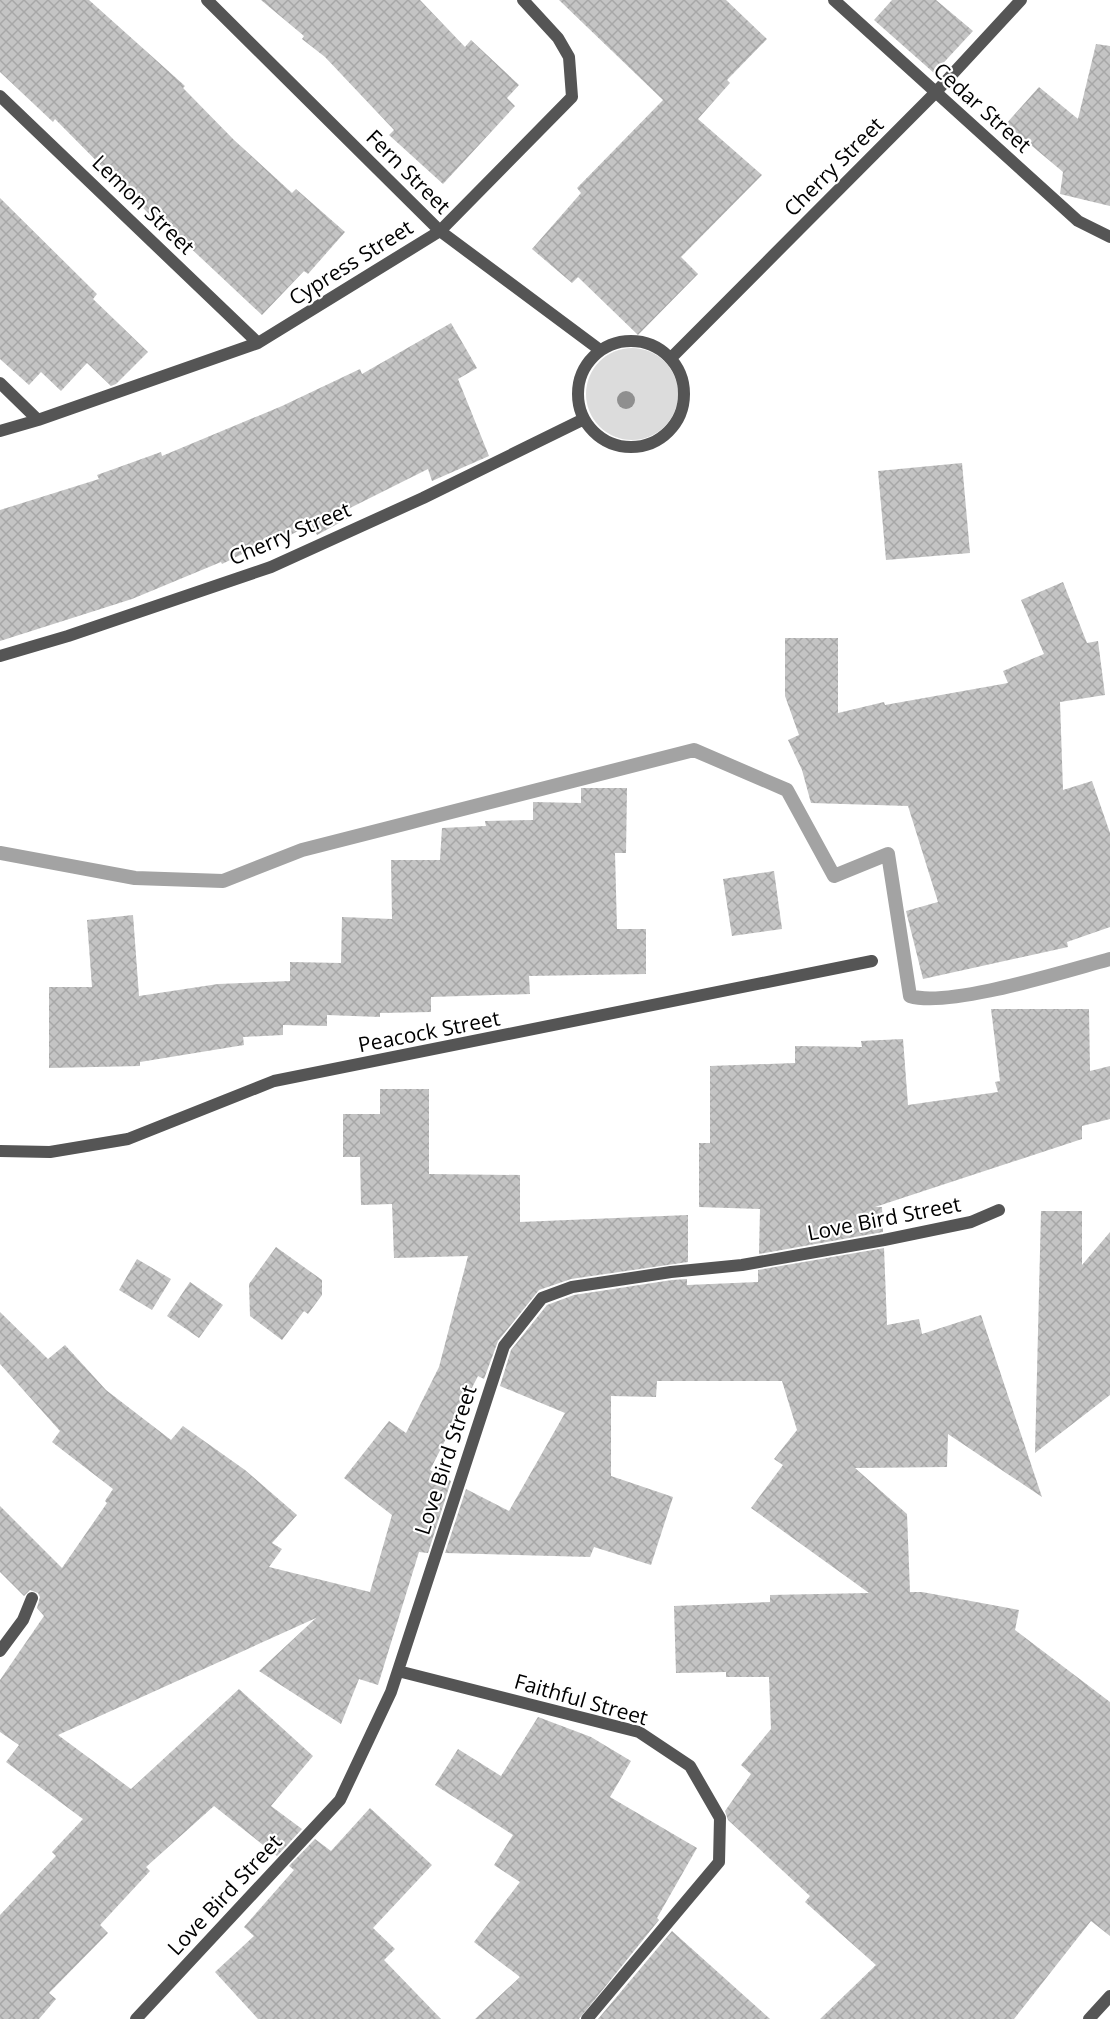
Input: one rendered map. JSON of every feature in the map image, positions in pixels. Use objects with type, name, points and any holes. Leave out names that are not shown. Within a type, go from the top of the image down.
[{"type":"street","name":"Fern Street","points":[[207,0],[440,231],[600,350]]},
{"type":"street","name":"Cypress Street","points":[[0,431],[258,344],[440,231],[572,98],[568,57],[558,38],[523,0]]},
{"type":"street","name":"Cedar Street","points":[[834,0],[1078,221],[1110,237]]},
{"type":"street","name":"Cherry Street","points":[[671,358],[935,93],[1021,0]]},
{"type":"street","name":"Lemon Street","points":[[0,96],[258,344]]},
{"type":"street","points":[[624,340],[650,344],[671,358],[684,380],[684,406],[672,429],[651,444],[626,448],[601,438],[584,419],[577,394],[583,369],[600,350],[624,340]]},
{"type":"street","points":[[0,383],[38,420]]},
{"type":"street","name":"Cherry Street","points":[[0,656],[68,636],[271,567],[423,498],[584,419]]},
{"type":"street","name":"Peacock Street","points":[[0,1151],[50,1152],[128,1139],[274,1081],[872,962]]},
{"type":"street","name":"Love Bird Street","points":[[136,2019],[340,1800],[391,1692],[504,1346],[542,1298],[572,1287],[671,1272],[742,1265],[884,1240],[971,1222],[999,1210]]},
{"type":"street","points":[[0,1651],[23,1620],[32,1598]]},
{"type":"street","name":"Faithful Street","points":[[398,1671],[639,1732],[690,1766],[720,1818],[719,1862],[587,2019]]},
{"type":"street","points":[[1089,2019],[1110,1996]]},
{"type":"shaded area","points":[[632,348],[658,356],[670,368],[678,394],[670,420],[658,432],[632,440],[606,432],[594,420],[586,394],[594,368],[606,356]]},
{"type":"building","points":[[0,0],[89,0],[185,86],[183,88],[234,140],[292,193],[296,189],[345,232],[308,274],[304,271],[262,315],[152,212],[150,215],[55,119],[53,122],[0,72]]},
{"type":"building","points":[[261,0],[420,0],[465,47],[471,40],[519,85],[507,98],[515,106],[443,184],[389,135],[394,130],[325,57],[302,39],[304,36]]},
{"type":"building","points":[[559,0],[726,0],[767,39],[727,80],[730,83],[698,119],[762,175],[681,257],[698,274],[638,335],[578,277],[572,283],[532,249],[581,193],[577,188],[663,100]]},
{"type":"building","points":[[892,0],[936,0],[973,31],[934,73],[874,20]]},
{"type":"building","points":[[1096,44],[1110,46],[1110,206],[1060,194],[1063,172],[1006,124],[1039,87],[1078,119]]},
{"type":"building","points":[[0,198],[97,294],[93,299],[148,352],[116,384],[111,386],[87,363],[61,391],[41,372],[29,385],[0,359]]},
{"type":"building","points":[[451,323],[477,368],[458,379],[489,456],[432,481],[428,469],[348,509],[352,516],[317,535],[311,524],[285,538],[283,534],[222,564],[221,562],[132,599],[0,641],[0,510],[99,479],[97,475],[161,452],[162,456],[282,406],[360,369],[362,374]]},
{"type":"building","points":[[962,463],[970,553],[886,560],[878,471]]},
{"type":"building","points":[[1063,582],[1087,643],[1098,641],[1105,695],[1060,702],[1063,790],[1092,781],[1110,833],[1110,927],[1067,942],[1068,947],[923,979],[906,911],[938,902],[908,806],[811,803],[802,770],[788,740],[799,735],[785,696],[785,638],[838,638],[838,713],[884,702],[885,705],[1008,683],[1003,671],[1044,654],[1021,600]]},
{"type":"building","points":[[581,788],[627,788],[626,853],[615,853],[617,929],[646,929],[646,974],[529,976],[530,994],[431,997],[431,1012],[380,1013],[380,1017],[327,1015],[327,1026],[283,1025],[283,1035],[243,1037],[244,1045],[140,1062],[140,1066],[49,1068],[49,987],[92,987],[87,920],[133,915],[139,996],[218,984],[290,981],[290,962],[341,963],[342,917],[392,919],[391,860],[440,860],[442,828],[486,826],[485,821],[533,820],[533,802],[581,803]]},
{"type":"building","points":[[774,871],[782,929],[732,936],[723,879]]},
{"type":"building","points":[[991,1009],[1089,1009],[1090,1071],[1110,1066],[1110,1119],[1082,1126],[1082,1139],[875,1207],[882,1207],[883,1232],[759,1254],[760,1209],[699,1207],[699,1143],[710,1143],[710,1066],[795,1063],[795,1046],[862,1047],[861,1041],[903,1039],[908,1105],[998,1092],[995,1082],[1000,1081]]},
{"type":"building","points":[[380,1089],[429,1089],[429,1174],[520,1175],[520,1222],[688,1215],[688,1262],[571,1279],[539,1290],[498,1341],[484,1379],[478,1376],[430,1470],[451,1481],[428,1553],[419,1552],[378,1685],[359,1679],[341,1724],[259,1671],[316,1618],[58,1735],[131,1789],[239,1689],[313,1756],[271,1806],[302,1829],[277,1856],[214,1806],[146,1867],[150,1871],[100,1925],[108,1933],[49,1993],[56,1999],[39,2019],[0,2019],[0,1915],[56,1856],[52,1852],[83,1819],[6,1762],[19,1745],[0,1732],[0,1680],[44,1616],[37,1608],[40,1597],[38,1593],[30,1590],[24,1596],[0,1572],[0,1506],[62,1568],[107,1503],[105,1501],[113,1489],[52,1442],[60,1431],[0,1364],[0,1312],[48,1359],[65,1345],[106,1390],[171,1440],[183,1426],[245,1470],[297,1515],[272,1543],[282,1549],[269,1567],[370,1592],[392,1515],[344,1478],[389,1421],[406,1433],[439,1367],[468,1256],[394,1258],[392,1204],[361,1205],[360,1157],[343,1157],[343,1114],[380,1114]]},
{"type":"building","points":[[1041,1211],[1082,1211],[1082,1265],[1110,1232],[1110,1395],[1035,1453]]},
{"type":"building","points":[[276,1247],[322,1280],[322,1295],[308,1314],[304,1311],[282,1340],[250,1316],[249,1284]]},
{"type":"building","points":[[884,1248],[887,1325],[919,1319],[922,1334],[981,1315],[1042,1497],[948,1434],[947,1467],[855,1468],[907,1514],[910,1592],[922,1592],[1019,1610],[1015,1630],[1110,1702],[1110,1936],[1091,1921],[1014,2019],[820,2019],[876,1965],[805,1902],[810,1896],[728,1820],[725,1811],[751,1774],[741,1765],[771,1729],[769,1677],[726,1677],[726,1672],[676,1673],[674,1606],[770,1602],[770,1595],[869,1593],[751,1508],[783,1465],[774,1459],[797,1430],[782,1381],[657,1381],[656,1397],[611,1396],[611,1476],[673,1497],[651,1565],[594,1547],[590,1557],[445,1553],[466,1489],[509,1511],[565,1413],[500,1386],[511,1350],[547,1305],[574,1295],[672,1280],[687,1279],[687,1285],[758,1282],[758,1270]]},
{"type":"building","points":[[137,1259],[171,1279],[152,1310],[119,1290]]},
{"type":"building","points":[[190,1282],[223,1305],[199,1338],[167,1316]]},
{"type":"building","points":[[538,1717],[591,1737],[631,1761],[610,1797],[697,1848],[657,1918],[659,1920],[579,2019],[475,2019],[520,1977],[474,1942],[520,1882],[494,1865],[513,1835],[435,1785],[458,1749],[501,1776]]},
{"type":"building","points":[[370,1808],[432,1865],[373,1928],[395,1949],[384,1960],[441,2019],[258,2019],[215,1972],[254,1936],[244,1927],[294,1870],[289,1866],[315,1839],[331,1851]]},
{"type":"building","points":[[672,1931],[770,2019],[598,2019]]},
{"type":"waterway","points":[[0,853],[135,878],[223,881],[302,850],[694,750],[787,790],[834,876],[888,854],[910,996],[928,998],[979,993],[1110,959]]}]
